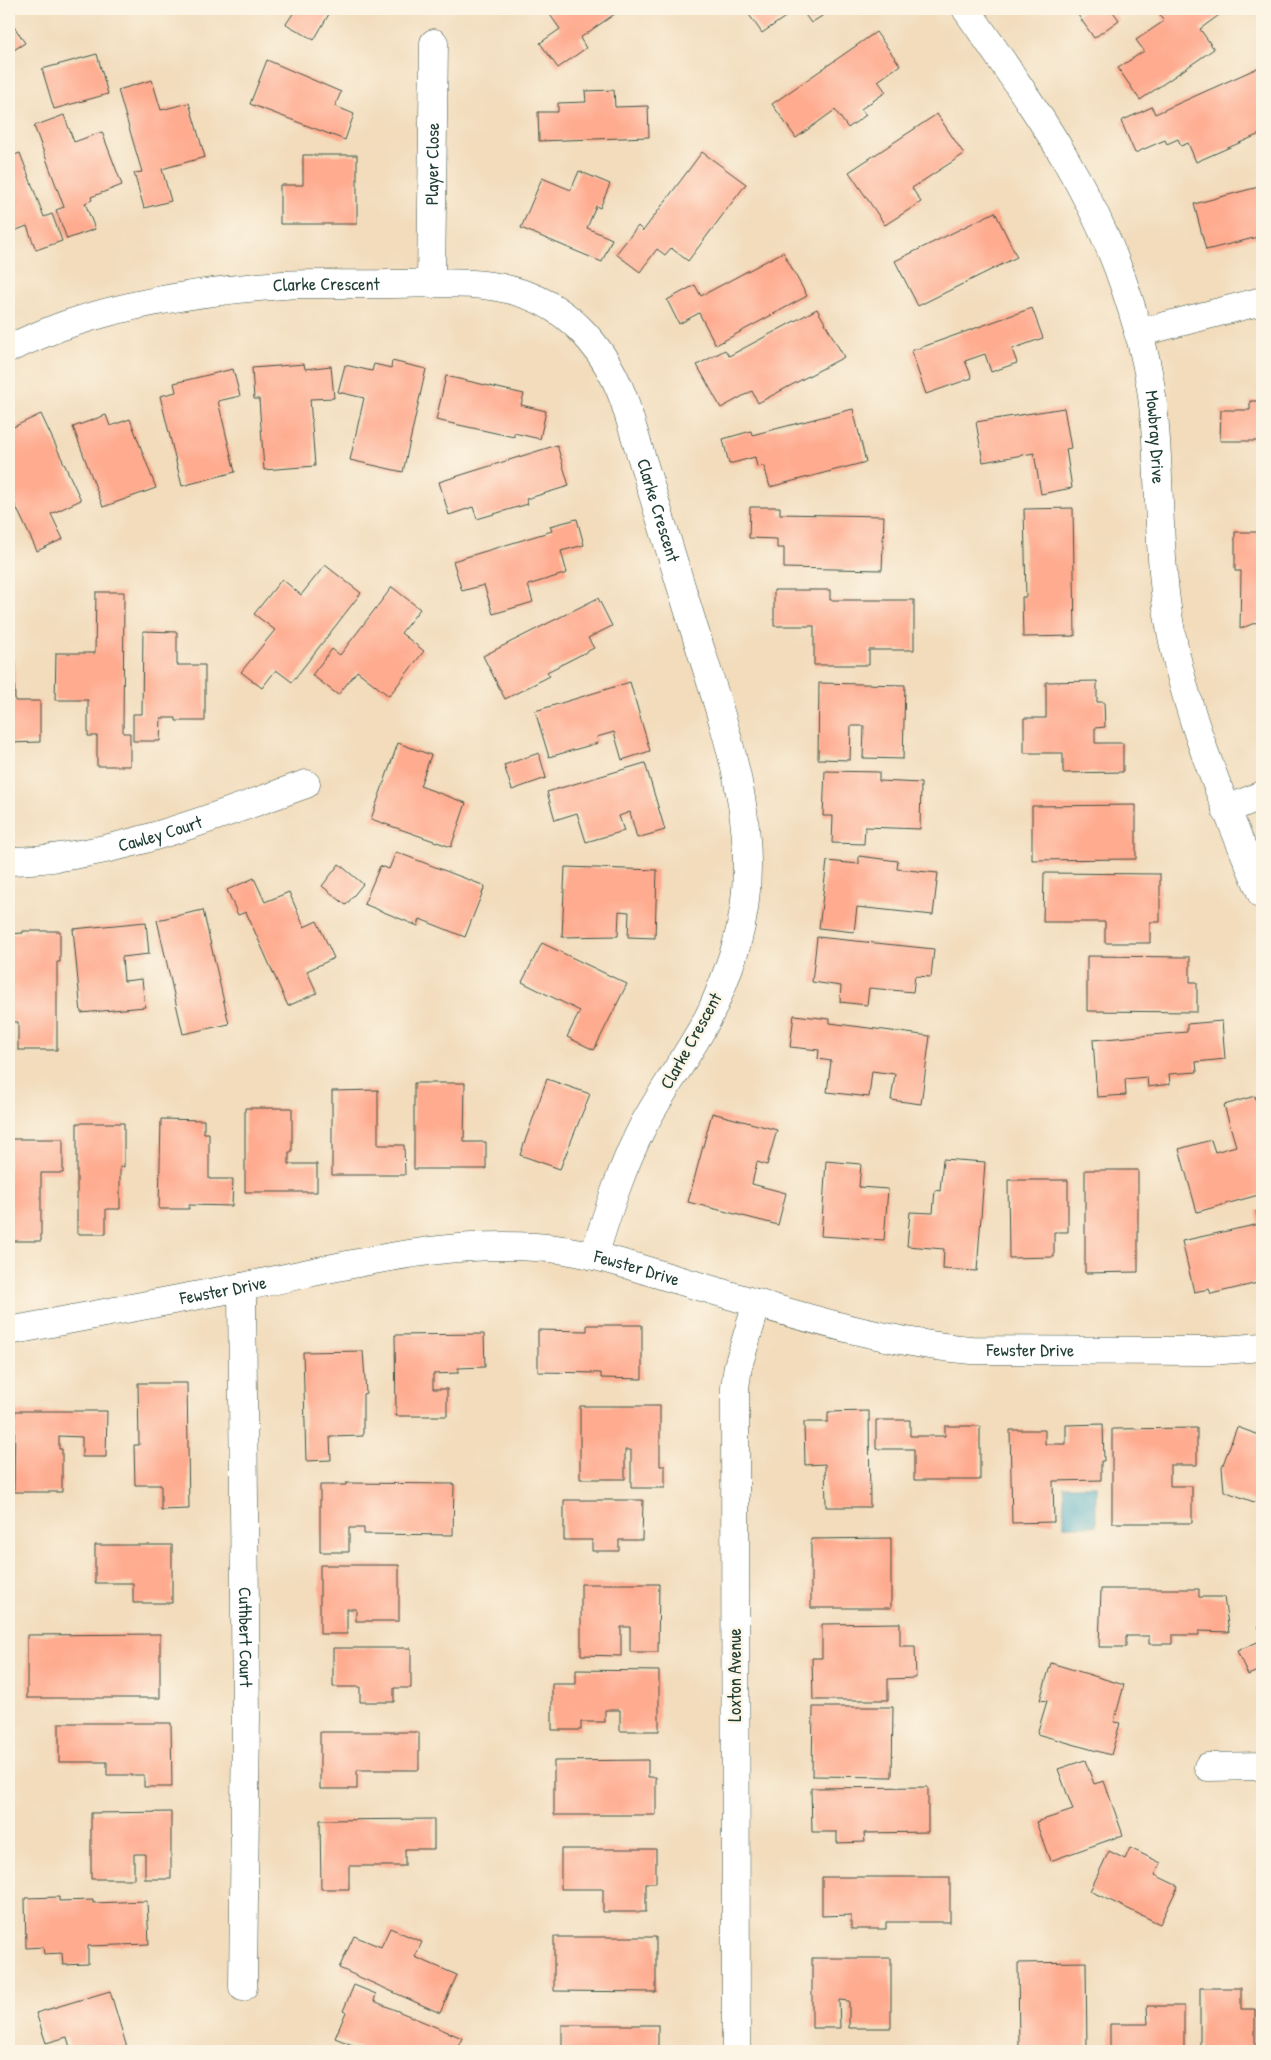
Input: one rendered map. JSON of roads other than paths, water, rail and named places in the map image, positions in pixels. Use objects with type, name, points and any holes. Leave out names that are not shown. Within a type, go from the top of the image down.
[{"type":"street","name":"Mowbray Drive","points":[[966,9],[1058,143],[1090,203],[1116,263],[1138,332],[1149,379],[1154,412],[1162,568],[1171,634],[1188,705],[1226,810],[1262,895]]},
{"type":"street","name":"Player Close","points":[[431,284],[434,43]]},
{"type":"street","name":"Clarke Crescent","points":[[9,348],[68,324],[130,307],[190,296],[284,285],[431,284],[497,287],[521,293],[562,312],[598,348],[614,373],[624,400],[724,726],[743,803],[747,840],[747,876],[744,912],[736,946],[708,1018],[660,1096],[629,1156],[594,1256]]},
{"type":"street","points":[[1138,332],[1262,301]]},
{"type":"street","name":"Cawley Court","points":[[9,861],[32,861],[123,846],[206,820],[306,784]]},
{"type":"street","points":[[1226,810],[1262,795]]},
{"type":"street","name":"Fewster Drive","points":[[9,1331],[384,1258],[438,1251],[535,1247],[594,1256],[898,1341],[971,1350],[1210,1351],[1262,1347]]},
{"type":"street","name":"Cuthbert Court","points":[[242,1287],[246,1717],[243,1987]]},
{"type":"street","name":"Loxton Avenue","points":[[736,2051],[735,1388],[738,1366],[757,1303]]},
{"type":"street","points":[[1208,1767],[1262,1766]]},
{"type":"water","points":[[1064,1486],[1096,1486],[1096,1526],[1064,1526]]}]
